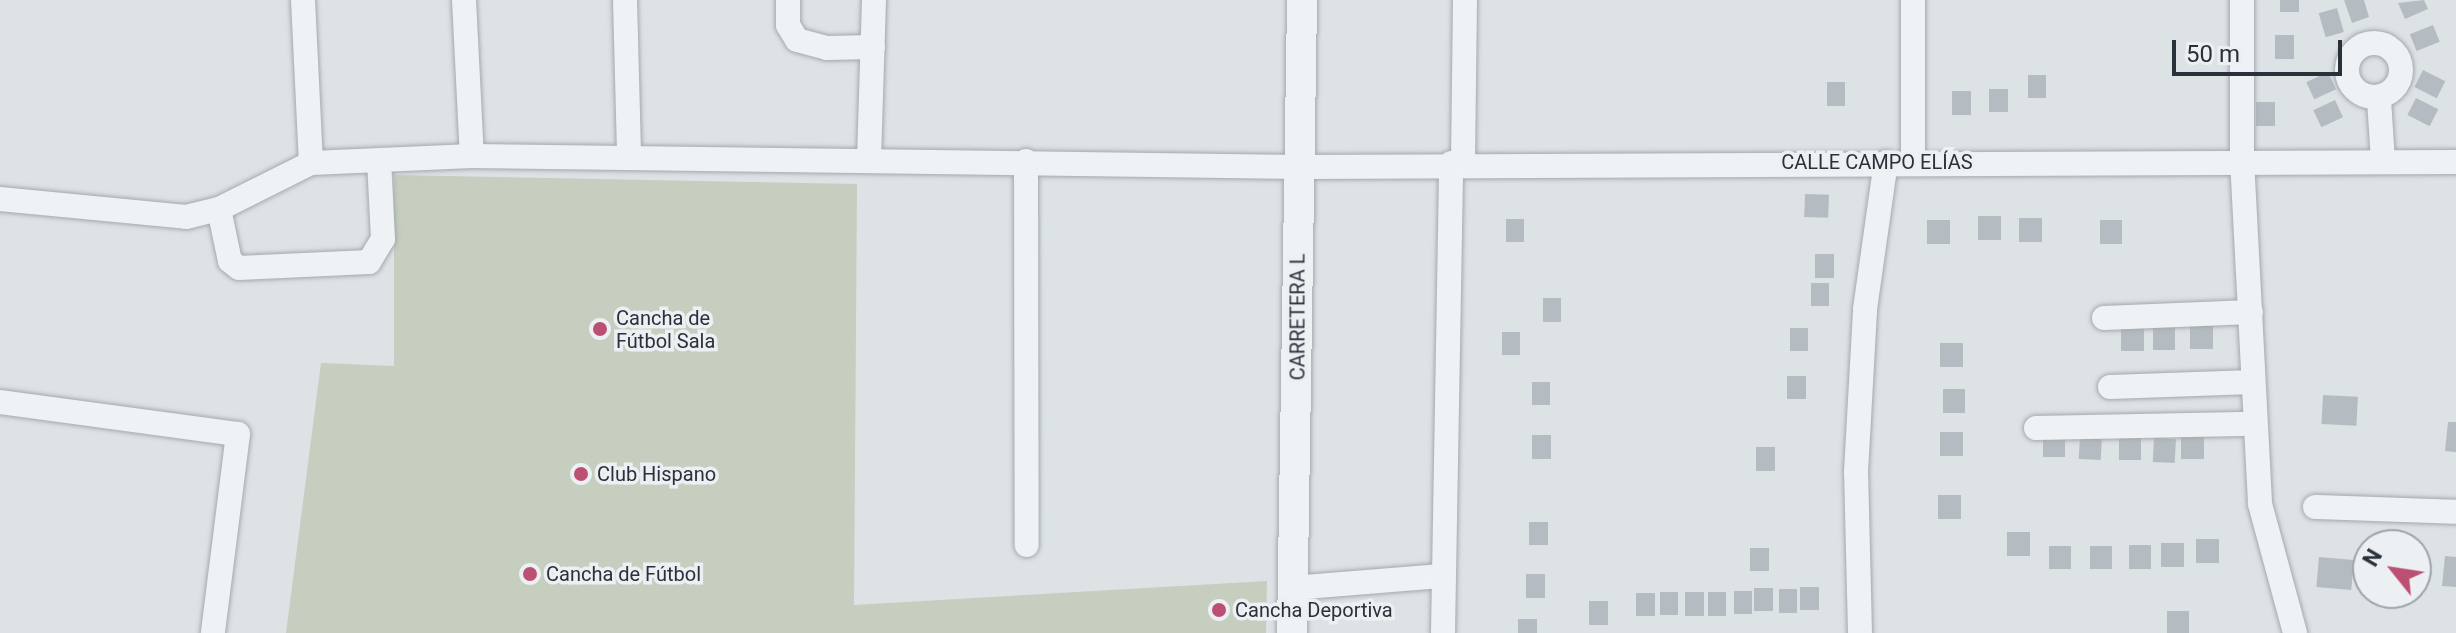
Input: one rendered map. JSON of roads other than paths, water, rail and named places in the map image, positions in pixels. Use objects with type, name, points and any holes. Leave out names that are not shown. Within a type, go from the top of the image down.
[{"type":"street","points":[[0,199],[186,217],[219,209],[311,163],[303,0]]},
{"type":"street","points":[[464,0],[472,156]]},
{"type":"street","points":[[625,0],[629,155]]},
{"type":"street","points":[[788,0],[788,25],[797,40],[827,48],[873,47]]},
{"type":"street","points":[[869,159],[874,0]]},
{"type":"street","name":"CARRETERA L","points":[[1292,633],[1302,0]]},
{"type":"street","points":[[1443,633],[1442,576],[1465,0]]},
{"type":"street","points":[[1913,0],[1913,163]]},
{"type":"street","points":[[2242,0],[2242,159],[2260,504],[2295,633]]},
{"type":"street","points":[[2379,100],[2383,161]]},
{"type":"street","name":"CALLE CAMPO ELÍAS","points":[[311,163],[472,156],[629,155],[1299,167],[1457,163],[2242,159],[2456,162]]},
{"type":"street","points":[[219,209],[230,261],[239,268],[369,262],[383,239],[379,161]]},
{"type":"street","points":[[1026,161],[1027,545]]},
{"type":"street","points":[[1860,633],[1862,369],[1886,162]]},
{"type":"street","points":[[2104,318],[2251,312]]},
{"type":"street","points":[[2110,387],[2253,382]]},
{"type":"street","points":[[0,402],[238,434],[213,633]]},
{"type":"street","points":[[2036,428],[2254,424]]},
{"type":"street","points":[[2315,507],[2456,512]]},
{"type":"street","points":[[1292,588],[1442,576]]},
{"type":"place","name":"Cancha de Fútbol Sala","points":[[600,329]]},
{"type":"place","name":"Club Hispano","points":[[581,474]]},
{"type":"place","name":"Cancha de Fútbol","points":[[530,574]]},
{"type":"place","name":"Cancha Deportiva","points":[[1219,610]]}]
